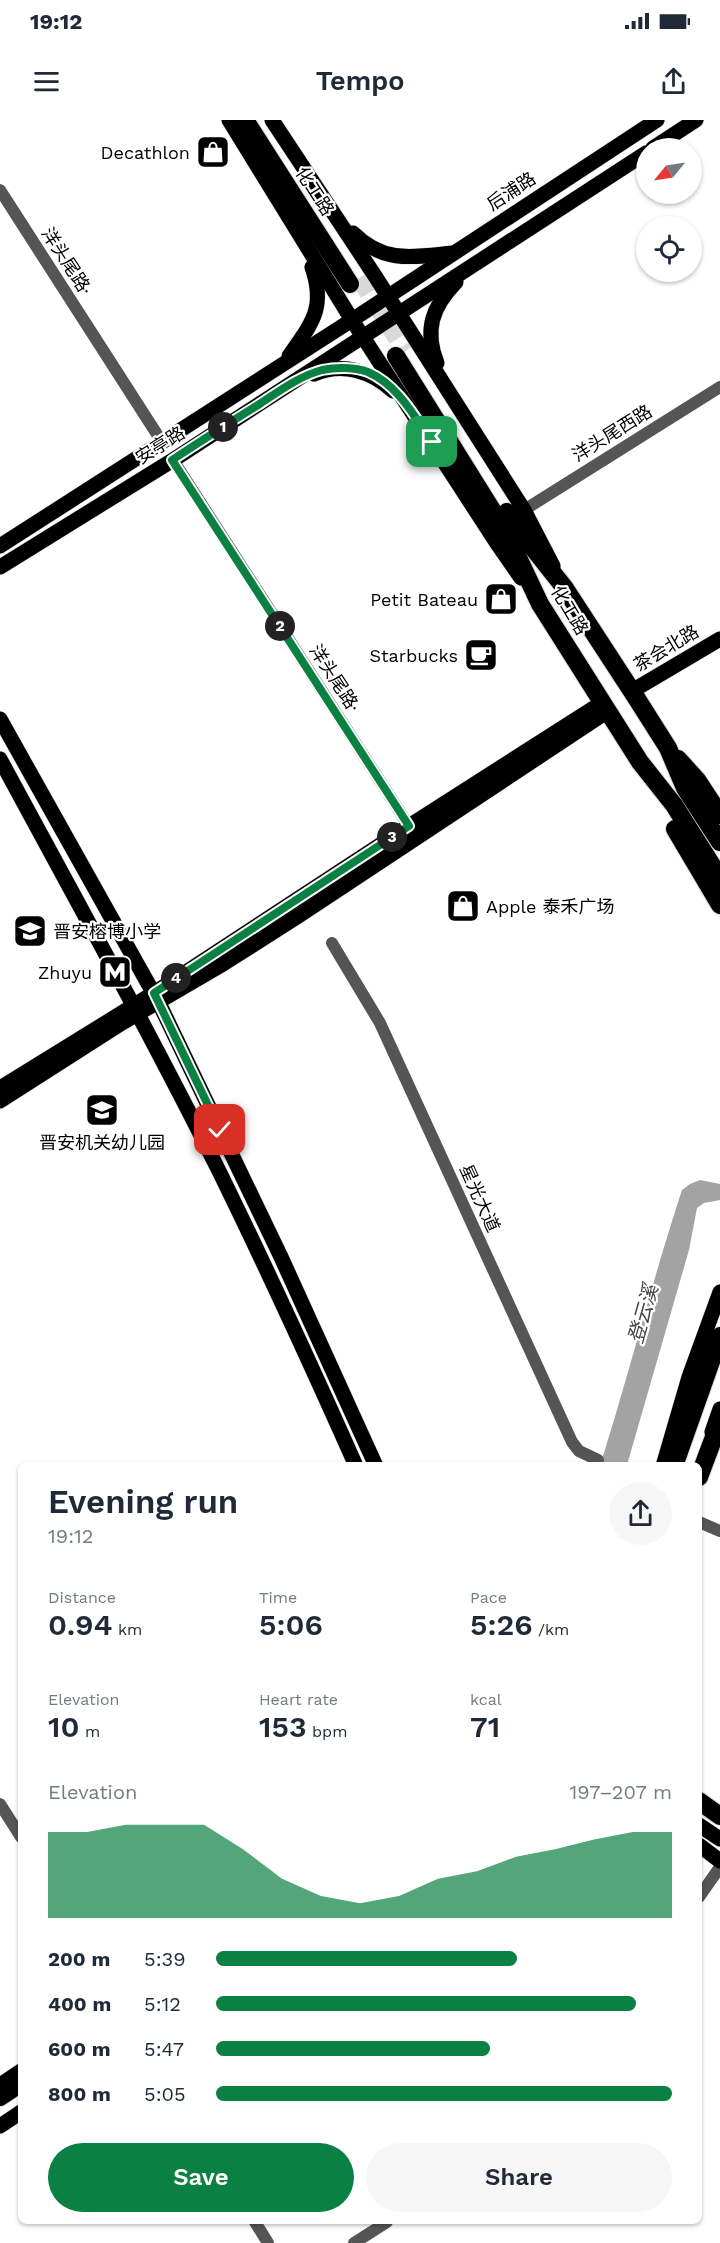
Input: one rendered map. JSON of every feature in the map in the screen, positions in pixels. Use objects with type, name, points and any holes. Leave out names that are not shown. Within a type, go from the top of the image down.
[{"type":"highway","name":"化工路","points":[[244,120],[354,281],[259,120]]},
{"type":"highway","name":"化工路","points":[[720,842],[685,788],[668,748],[564,587],[517,528],[400,353],[507,534],[540,604],[640,762],[674,805],[720,878]]},
{"type":"highway","points":[[668,748],[697,780],[720,815]]},
{"type":"highway","points":[[640,762],[664,811],[720,905]]},
{"type":"highway","points":[[675,1462],[720,1336]]},
{"type":"highway","points":[[688,1462],[720,1374]]},
{"type":"highway","points":[[702,1469],[720,1421]]},
{"type":"highway","points":[[702,1803],[720,1816]]},
{"type":"highway","points":[[0,2097],[18,2085]]},
{"type":"highway","points":[[0,2110],[18,2098]]},
{"type":"main road","points":[[229,120],[352,320],[496,542],[540,604]]},
{"type":"main road","points":[[272,120],[388,296],[524,510],[564,587]]},
{"type":"main road","name":"后浦路","points":[[388,296],[657,120]]},
{"type":"main road","points":[[668,138],[696,120]]},
{"type":"main road","points":[[399,314],[636,160]]},
{"type":"main road","points":[[335,215],[364,244],[389,256],[421,256],[456,252]]},
{"type":"main road","points":[[283,364],[310,325],[319,300],[318,285],[302,238]]},
{"type":"main road","points":[[450,394],[431,347],[431,324],[442,300],[467,270]]},
{"type":"main road","name":"安亭路","points":[[0,546],[388,296]]},
{"type":"main road","name":"安亭路","points":[[0,567],[399,314]]},
{"type":"main road","points":[[294,381],[321,370],[350,369],[367,372],[384,382],[405,402]]},
{"type":"main road","name":"茶会北路","points":[[634,695],[720,639]]},
{"type":"main road","name":"茶会北路","points":[[634,695],[720,650]]},
{"type":"main road","points":[[156,998],[409,826],[606,707]]},
{"type":"main road","points":[[0,1088],[300,915],[606,707]]},
{"type":"main road","points":[[0,719],[156,998],[281,1257],[374,1462]]},
{"type":"main road","points":[[0,759],[135,1010],[219,1173],[299,1339],[354,1462]]},
{"type":"main road","points":[[0,1101],[135,1010]]},
{"type":"main road","points":[[664,1462],[689,1377],[720,1292]]},
{"type":"main road","points":[[701,1462],[720,1409]]},
{"type":"main road","points":[[702,1827],[720,1839]]},
{"type":"main road","points":[[702,1847],[720,1861]]},
{"type":"main road","points":[[0,2085],[18,2073]]},
{"type":"main road","points":[[0,2126],[18,2114]]},
{"type":"street","name":"洋头尾路·","points":[[0,190],[162,442]]},
{"type":"street","name":"洋头尾西路","points":[[524,510],[720,387]]},
{"type":"street","name":"洋头尾路·","points":[[172,460],[409,826]]},
{"type":"street","name":"星光大道","points":[[332,944],[384,1030],[572,1442],[579,1451],[598,1460]]},
{"type":"street","points":[[702,1523],[720,1531]]},
{"type":"street","points":[[0,1804],[18,1832]]},
{"type":"street","points":[[702,1893],[720,1867]]},
{"type":"street","points":[[256,2224],[267,2243]]},
{"type":"street","points":[[354,2243],[384,2224]]},
{"type":"shaded area","points":[[700,1180],[720,1184],[720,1200],[704,1203],[697,1208],[689,1250],[628,1462],[601,1462],[682,1190]]},
{"type":"tunnel","points":[[359,278],[405,351]]},
{"type":"place","name":"Decathlon","points":[[213,152]]},
{"type":"place","name":"Petit Bateau","points":[[501,599]]},
{"type":"place","name":"Starbucks","points":[[481,655]]},
{"type":"place","name":"Apple 泰禾广场","points":[[463,906]]},
{"type":"place","name":"晋安榕博小学","points":[[30,931]]},
{"type":"place","name":"Zhuyu","points":[[115,972]]},
{"type":"place","name":"晋安机关幼儿园","points":[[102,1110]]},
{"type":"route","points":[[220,1130],[154,993],[409,826],[172,460],[294,381],[321,370],[334,369],[367,372],[384,382],[405,402],[432,442]]},
{"type":"water label","name":"登云溪","points":[[643,1314]]}]
